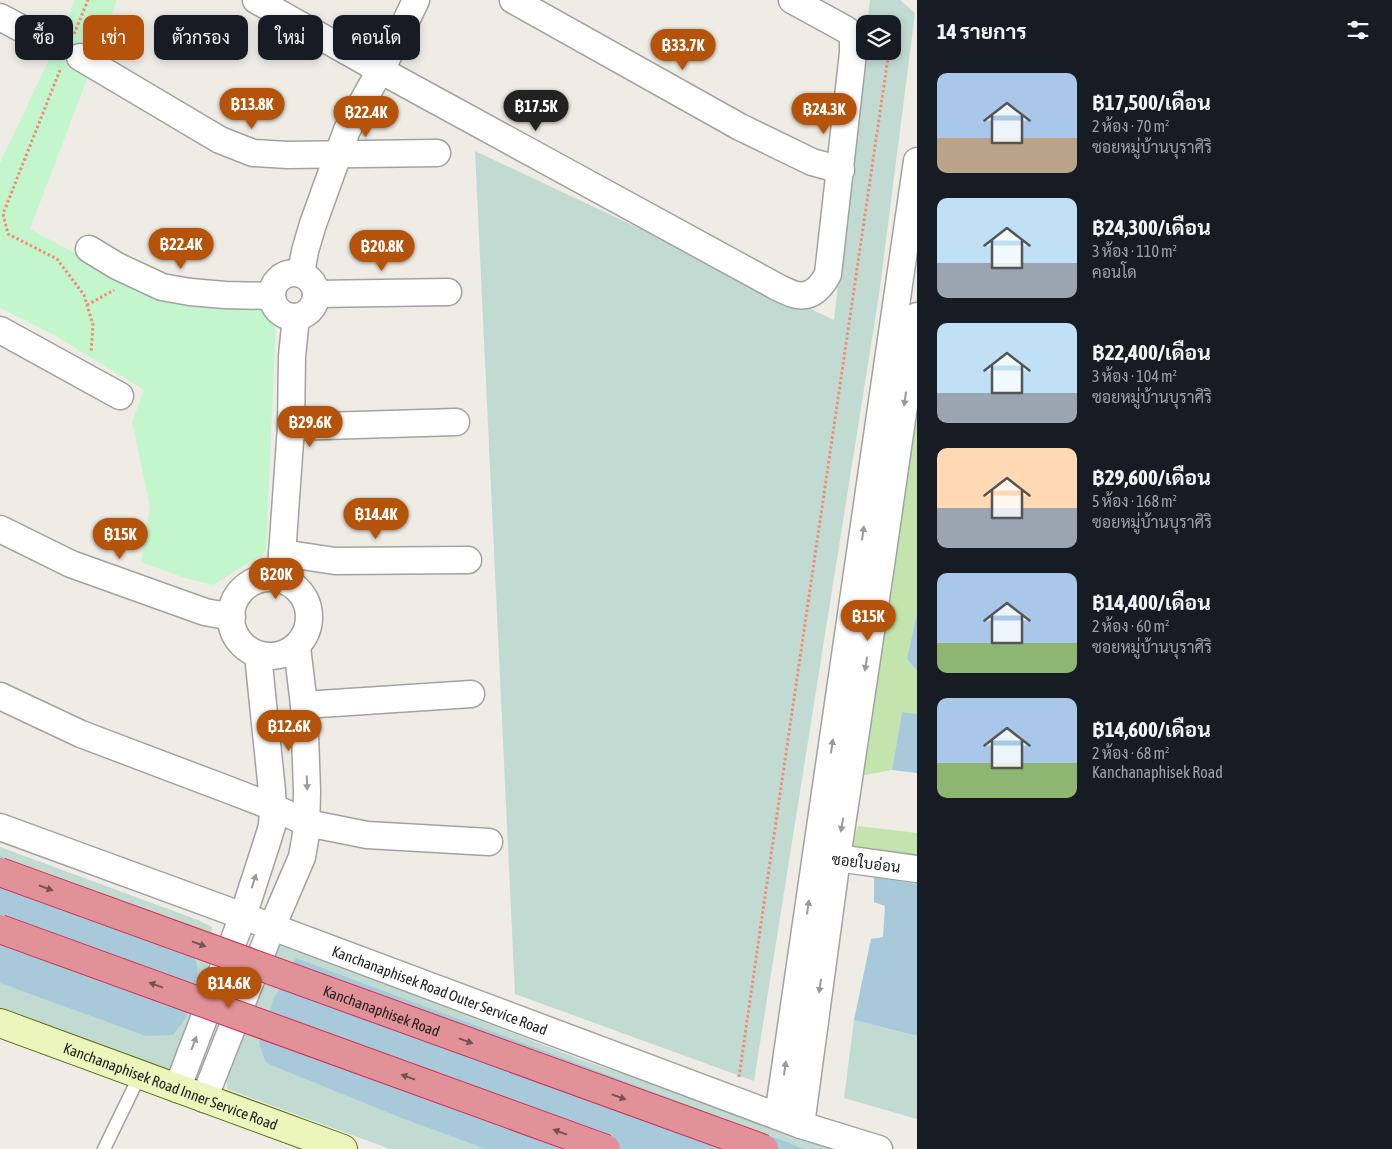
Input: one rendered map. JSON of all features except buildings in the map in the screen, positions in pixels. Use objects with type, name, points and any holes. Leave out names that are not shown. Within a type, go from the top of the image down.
[{"type":"highway","name":"Kanchanaphisek Road","points":[[0,872],[764,1149]]},
{"type":"highway","points":[[0,929],[606,1149]]},
{"type":"main road","name":"Kanchanaphisek Road Inner Service Road","points":[[0,1023],[341,1149]]},
{"type":"street","points":[[256,0],[380,70],[779,288],[798,295],[810,294],[821,286],[828,274],[854,53],[853,35],[792,0]]},
{"type":"street","points":[[416,0],[398,38],[347,130],[313,224],[305,251],[309,284],[315,302],[311,310],[304,315],[296,317],[287,316],[274,305],[272,296],[277,280],[292,272],[309,284],[448,292]]},
{"type":"street","points":[[514,0],[740,126],[812,162],[841,170]]},
{"type":"street","points":[[0,18],[15,26]]},
{"type":"street","points":[[73,53],[220,140],[253,153],[288,155],[437,153]]},
{"type":"street","points":[[790,1120],[826,858],[870,564],[917,162]]},
{"type":"street","points":[[89,249],[117,266],[162,287],[225,295],[272,296]]},
{"type":"street","points":[[870,564],[917,316]]},
{"type":"street","points":[[283,580],[281,568],[291,427],[292,356],[296,317]]},
{"type":"street","points":[[0,330],[120,396]]},
{"type":"street","points":[[291,427],[456,422]]},
{"type":"street","points":[[0,529],[71,564],[205,612],[232,617]]},
{"type":"street","points":[[282,553],[335,560],[468,560]]},
{"type":"street","points":[[270,578],[283,580],[295,587],[304,597],[309,610],[310,624],[305,636],[297,647],[285,654],[272,657],[258,655],[246,648],[237,638],[232,625],[232,617],[236,598],[244,588],[256,581],[270,578]]},
{"type":"street","points":[[204,1099],[272,926],[302,857],[307,823],[307,791],[304,705],[297,647]]},
{"type":"street","points":[[177,1089],[243,916],[272,826],[273,807],[258,655]]},
{"type":"street","points":[[304,705],[471,694]]},
{"type":"street","points":[[0,696],[81,734],[273,807],[307,823],[367,835],[488,842]]},
{"type":"street","name":"Kanchanaphisek Road Outer Service Road","points":[[0,827],[272,926],[736,1101],[879,1149]]},
{"type":"street","name":"ซอยใบอ่อน","points":[[826,858],[917,869]]},
{"type":"lane","points":[[104,1149],[140,1075]]},
{"type":"path","points":[[73,49],[88,0]]},
{"type":"path","points":[[69,60],[4,214],[8,234],[57,259],[84,295],[93,326],[89,380]]},
{"type":"path","points":[[736,1101],[762,910],[889,60]]},
{"type":"green space","points":[[75,0],[117,0],[111,15],[83,15],[83,60],[94,60],[30,229],[145,291],[260,307],[276,322],[266,552],[213,585],[185,578],[141,562],[150,506],[132,422],[144,390],[54,335],[0,308],[0,163],[49,60],[73,60],[73,15],[69,15]]},
{"type":"green space","points":[[917,382],[917,612],[907,659],[917,671],[917,714],[902,712],[892,770],[860,776]]},
{"type":"green space","points":[[858,826],[917,833],[917,884],[845,871]]},
{"type":"shaded area","points":[[870,0],[900,0],[915,13],[879,295],[754,1081],[515,994],[475,151],[834,320],[863,60],[901,60],[901,15],[868,15]]},
{"type":"shaded area","points":[[917,612],[917,671],[907,659]]},
{"type":"shaded area","points":[[902,712],[917,714],[917,773],[892,770]]},
{"type":"shaded area","points":[[0,847],[198,920],[212,927],[208,966],[190,1029],[179,1057],[169,1070],[0,1009]]},
{"type":"shaded area","points":[[0,856],[184,926],[198,968],[187,1016],[173,1035],[146,1036],[0,983]]},
{"type":"shaded area","points":[[874,877],[917,884],[917,1036],[854,1020],[871,939],[883,937],[885,906],[874,902]]},
{"type":"shaded area","points":[[280,943],[582,1060],[849,1149],[390,1149],[227,1089],[226,1069]]},
{"type":"shaded area","points":[[296,958],[805,1149],[486,1149],[399,1117],[266,1063],[259,1043],[274,998]]},
{"type":"shaded area","points":[[854,1020],[917,1036],[917,1119],[844,1098]]}]
